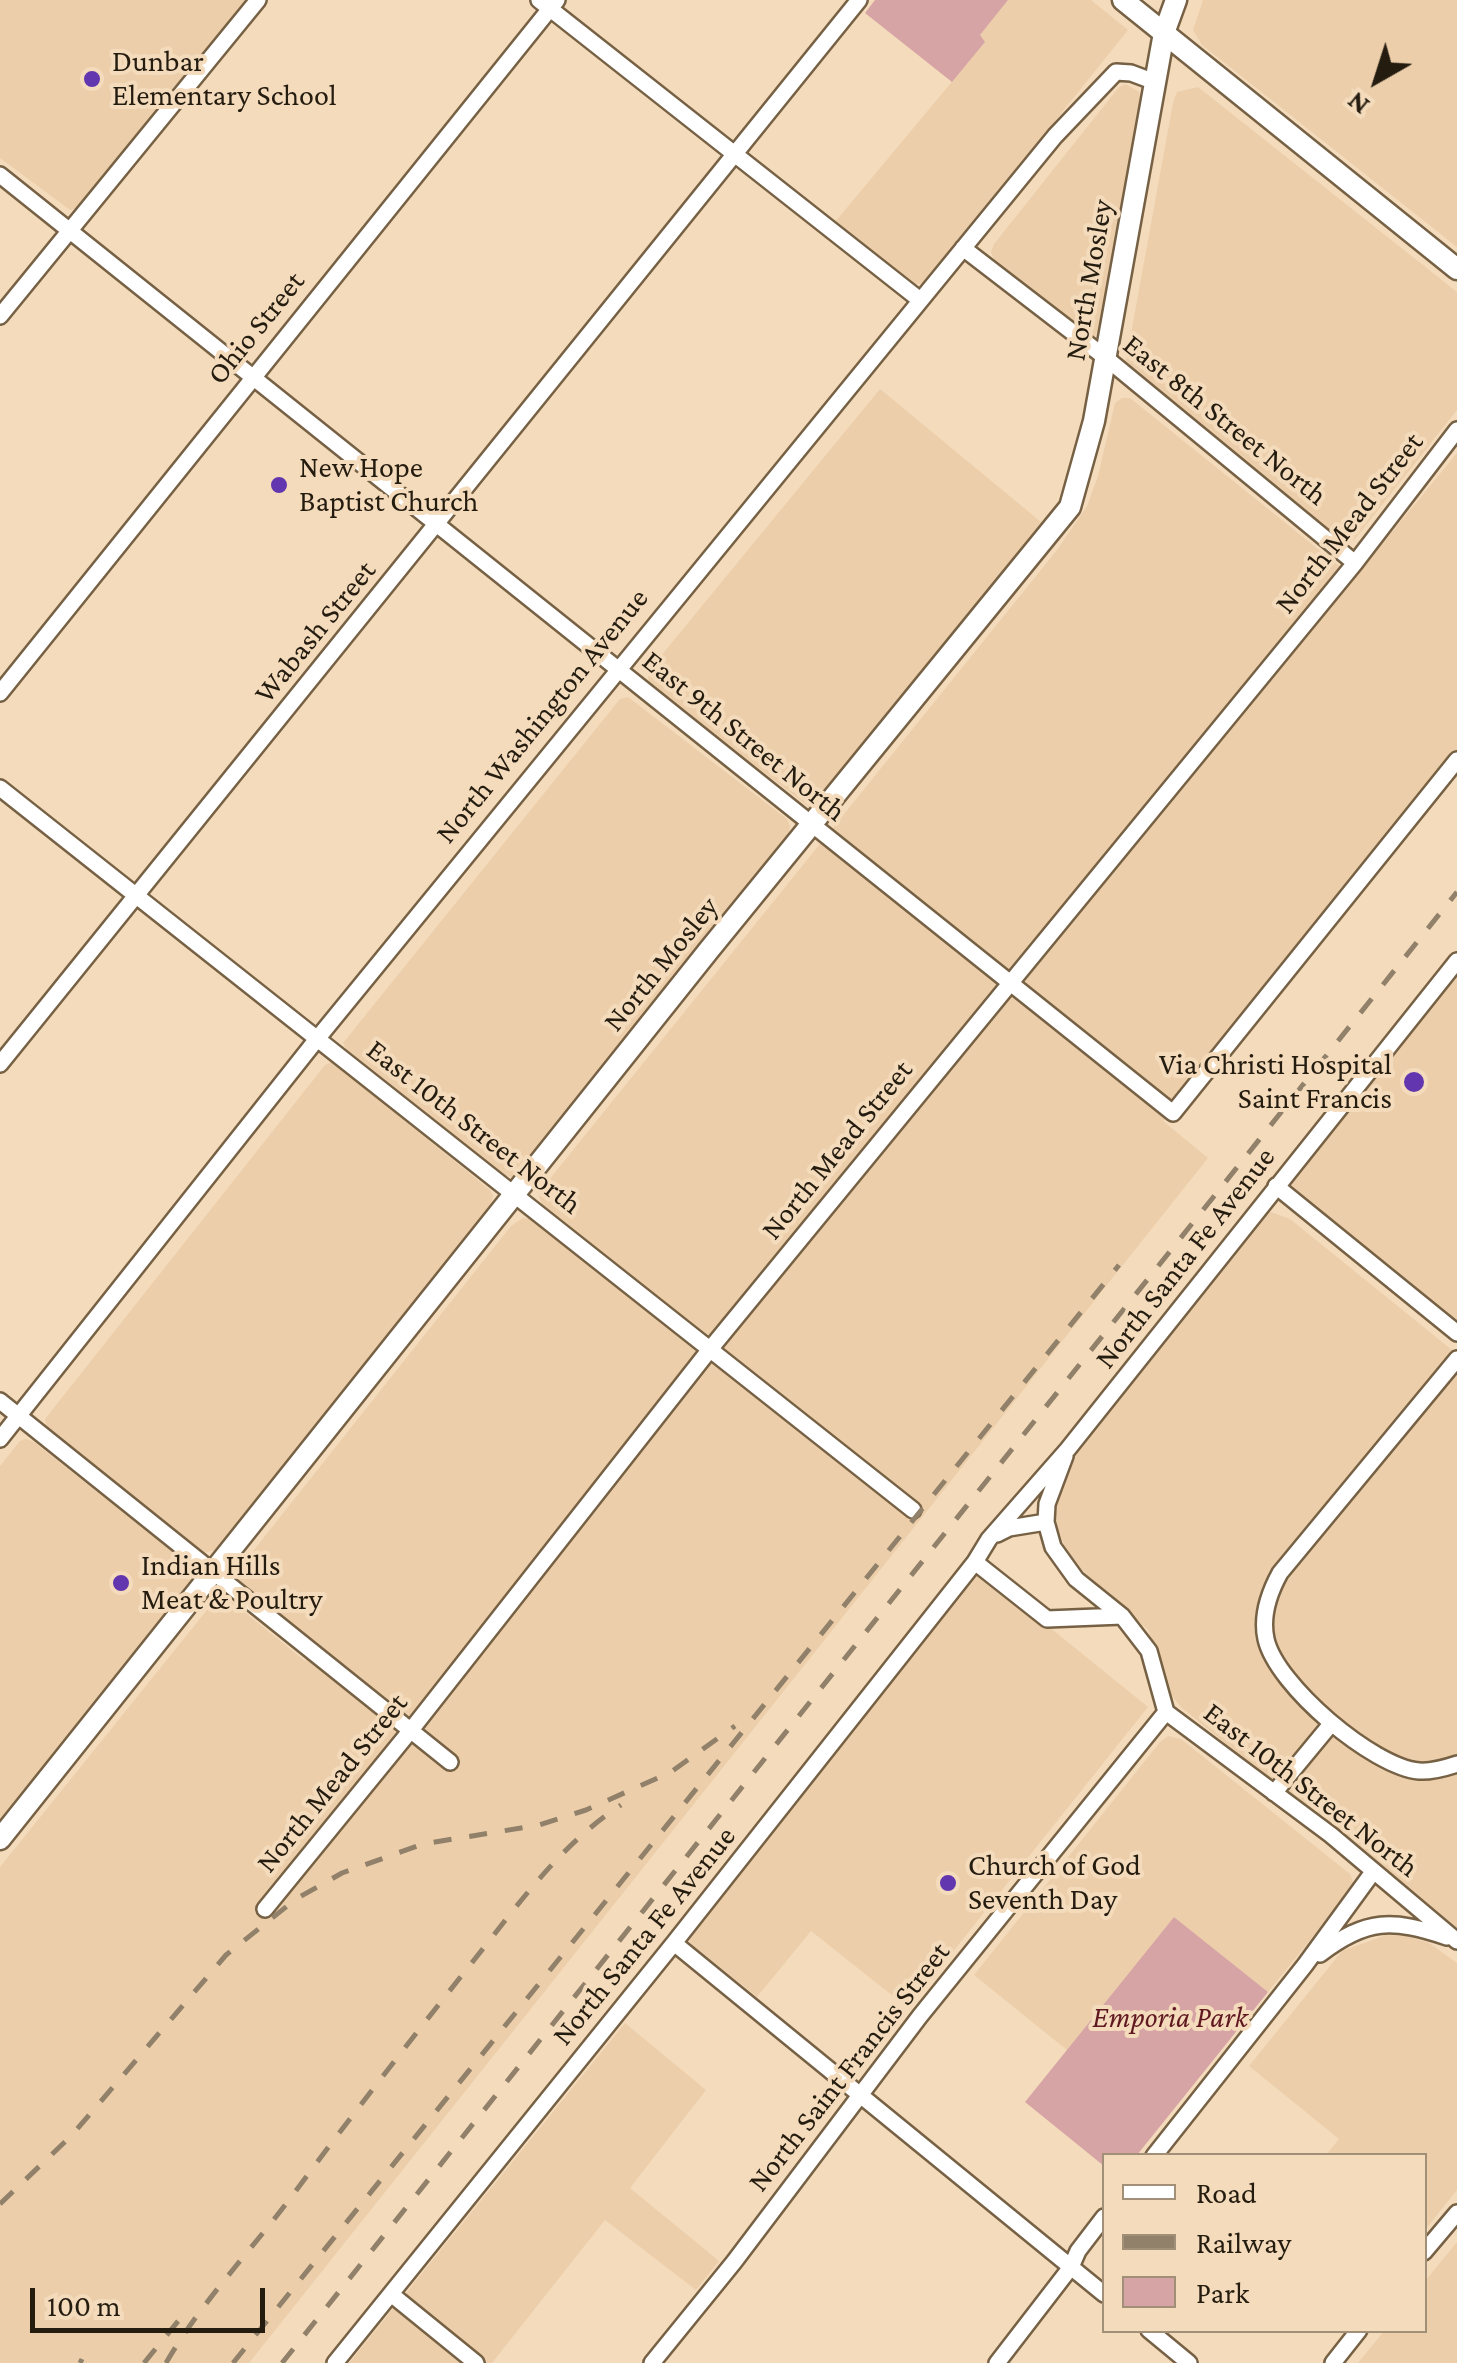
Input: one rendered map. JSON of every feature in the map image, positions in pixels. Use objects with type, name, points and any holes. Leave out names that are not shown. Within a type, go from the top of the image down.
[{"type":"street","points":[[0,316],[258,0]]},
{"type":"street","name":"Wabash Street","points":[[0,1064],[859,0]]},
{"type":"street","points":[[1123,0],[1457,269]]},
{"type":"street","points":[[1164,33],[1176,0]]},
{"type":"street","points":[[549,3],[920,300]]},
{"type":"street","name":"Ohio Street","points":[[0,693],[549,3]]},
{"type":"street","name":"North Mosley","points":[[0,1838],[1070,507],[1094,420],[1164,33]]},
{"type":"street","name":"North Washington Avenue","points":[[0,1439],[317,1039],[1055,136],[1116,72],[1155,82]]},
{"type":"street","name":"East 9th Street North","points":[[0,175],[1173,1112],[1457,760]]},
{"type":"street","name":"East 8th Street North","points":[[963,248],[1106,358],[1356,563]]},
{"type":"street","name":"North Mead Street","points":[[266,1909],[710,1348],[1356,563],[1457,430]]},
{"type":"street","name":"East 10th Street North","points":[[0,788],[913,1510]]},
{"type":"street","name":"North Santa Fe Avenue","points":[[335,2363],[674,1943],[975,1562],[989,1538],[1068,1450],[1457,961]]},
{"type":"street","points":[[1276,1186],[1457,1333]]},
{"type":"street","points":[[1457,1358],[1280,1573],[1270,1592],[1264,1624],[1266,1642],[1292,1683],[1332,1724],[1390,1762],[1417,1771],[1457,1764]]},
{"type":"street","points":[[0,1401],[450,1762]]},
{"type":"street","points":[[989,1538],[1008,1528],[1046,1522],[1051,1488],[1068,1450]]},
{"type":"street","name":"East 10th Street North","points":[[1046,1522],[1053,1547],[1076,1579],[1122,1616],[1149,1651],[1166,1712],[1331,1835],[1456,1941]]},
{"type":"street","points":[[975,1562],[1047,1618],[1122,1616]]},
{"type":"street","name":"North Saint Francis Street","points":[[652,2363],[734,2262],[860,2093],[1166,1712]]},
{"type":"street","points":[[1274,1794],[1332,1724]]},
{"type":"street","points":[[1156,2153],[1373,1872]]},
{"type":"street","points":[[1305,1965],[1342,1937],[1371,1924],[1406,1923],[1456,1941]]},
{"type":"street","points":[[674,1943],[1102,2292]]},
{"type":"street","points":[[1427,2248],[1457,2213]]},
{"type":"street","points":[[997,2363],[1102,2220]]},
{"type":"street","points":[[391,2294],[476,2363]]},
{"type":"street","points":[[1153,2333],[1189,2363]]},
{"type":"street","points":[[1334,2363],[1358,2333]]},
{"type":"shaded area","name":"Dunbar Elementary School","points":[[0,0],[248,0],[77,208],[70,210],[0,158]]},
{"type":"shaded area","points":[[1008,0],[1091,0],[1128,30],[925,283],[916,284],[835,222],[985,42],[979,36]]},
{"type":"shaded area","points":[[1203,0],[1457,0],[1457,247],[1202,45],[1193,30]]},
{"type":"shaded area","points":[[1126,84],[1139,92],[1141,101],[1100,327],[1095,336],[1088,336],[994,260],[991,252],[1119,87]]},
{"type":"shaded area","points":[[1198,87],[1457,292],[1457,410],[1355,539],[1347,543],[1337,539],[1130,370],[1126,361],[1173,103],[1177,92]]},
{"type":"shaded area","points":[[880,389],[1041,522],[817,803],[809,807],[649,684],[648,676]]},
{"type":"shaded area","points":[[1130,398],[1354,578],[1457,453],[1457,756],[1163,1121],[1208,1158],[249,2363],[0,2363],[0,1867],[215,1600],[231,1601],[305,1661],[317,1647],[242,1585],[237,1578],[238,1570],[511,1226],[523,1218],[531,1219],[613,1284],[624,1272],[543,1206],[539,1197],[544,1186],[1057,550],[1087,506],[1115,403]]},
{"type":"shaded area","points":[[628,697],[787,819],[788,837],[511,1177],[343,1043],[620,699]]},
{"type":"shaded area","name":"Via Christi Hospital Saint Francis","points":[[1457,975],[1457,1324],[1285,1188]]},
{"type":"shaded area","points":[[332,1062],[490,1190],[491,1204],[218,1549],[204,1553],[46,1425],[45,1419],[325,1065]]},
{"type":"shaded area","points":[[1271,1212],[1290,1219],[1457,1354],[1457,1933],[1182,1708],[1171,1695],[1148,1630],[1081,1569],[1067,1552],[1058,1529],[1054,1507],[1075,1454],[1262,1215]]},
{"type":"shaded area","points":[[26,1439],[193,1568],[194,1576],[0,1823],[0,1466]]},
{"type":"shaded area","points":[[980,1571],[1148,1707],[908,2008],[811,1931],[757,1997],[692,1945],[690,1932]]},
{"type":"shaded area","points":[[1168,1736],[1181,1739],[1350,1874],[1351,1890],[1268,1992],[1174,1917],[1067,2050],[974,1975]]},
{"type":"shaded area","points":[[1386,1935],[1407,1936],[1429,1943],[1457,1963],[1457,2190],[1427,2228],[1427,2153],[1328,2153],[1339,2139],[1249,2066],[1342,1951]]},
{"type":"shaded area","points":[[625,2023],[706,2090],[630,2188],[719,2261],[696,2290],[605,2220],[492,2363],[349,2363]]},
{"type":"shaded area","points":[[1457,2242],[1457,2363],[1358,2363],[1382,2333],[1427,2333],[1427,2279]]},
{"type":"green space","points":[[875,0],[1008,0],[980,35],[985,42],[952,82],[865,13]]},
{"type":"green space","name":"Emporia Park","points":[[1174,1917],[1268,1992],[1139,2153],[1102,2153],[1102,2164],[1025,2102]]},
{"type":"railway","points":[[282,2363],[1457,892]]},
{"type":"railway","points":[[233,2363],[1119,1265]]},
{"type":"railway","points":[[0,2204],[72,2135],[226,1955],[296,1899],[342,1873],[423,1844],[539,1825],[586,1810],[671,1772],[735,1726]]},
{"type":"railway","points":[[166,2363],[209,2300],[521,1900],[577,1839],[621,1805]]},
{"type":"railway","points":[[144,2363],[179,2320]]},
{"type":"railway","points":[[80,2363],[82,2359]]},
{"type":"place","name":"Dunbar Elementary School","points":[[92,79]]},
{"type":"place","name":"New Hope Baptist Church","points":[[279,485]]},
{"type":"place","name":"Via Christi Hospital Saint Francis","points":[[1414,1082]]},
{"type":"place","name":"Indian Hills Meat & Poultry","points":[[121,1583]]},
{"type":"place","name":"Church of God Seventh Day","points":[[948,1883]]}]
